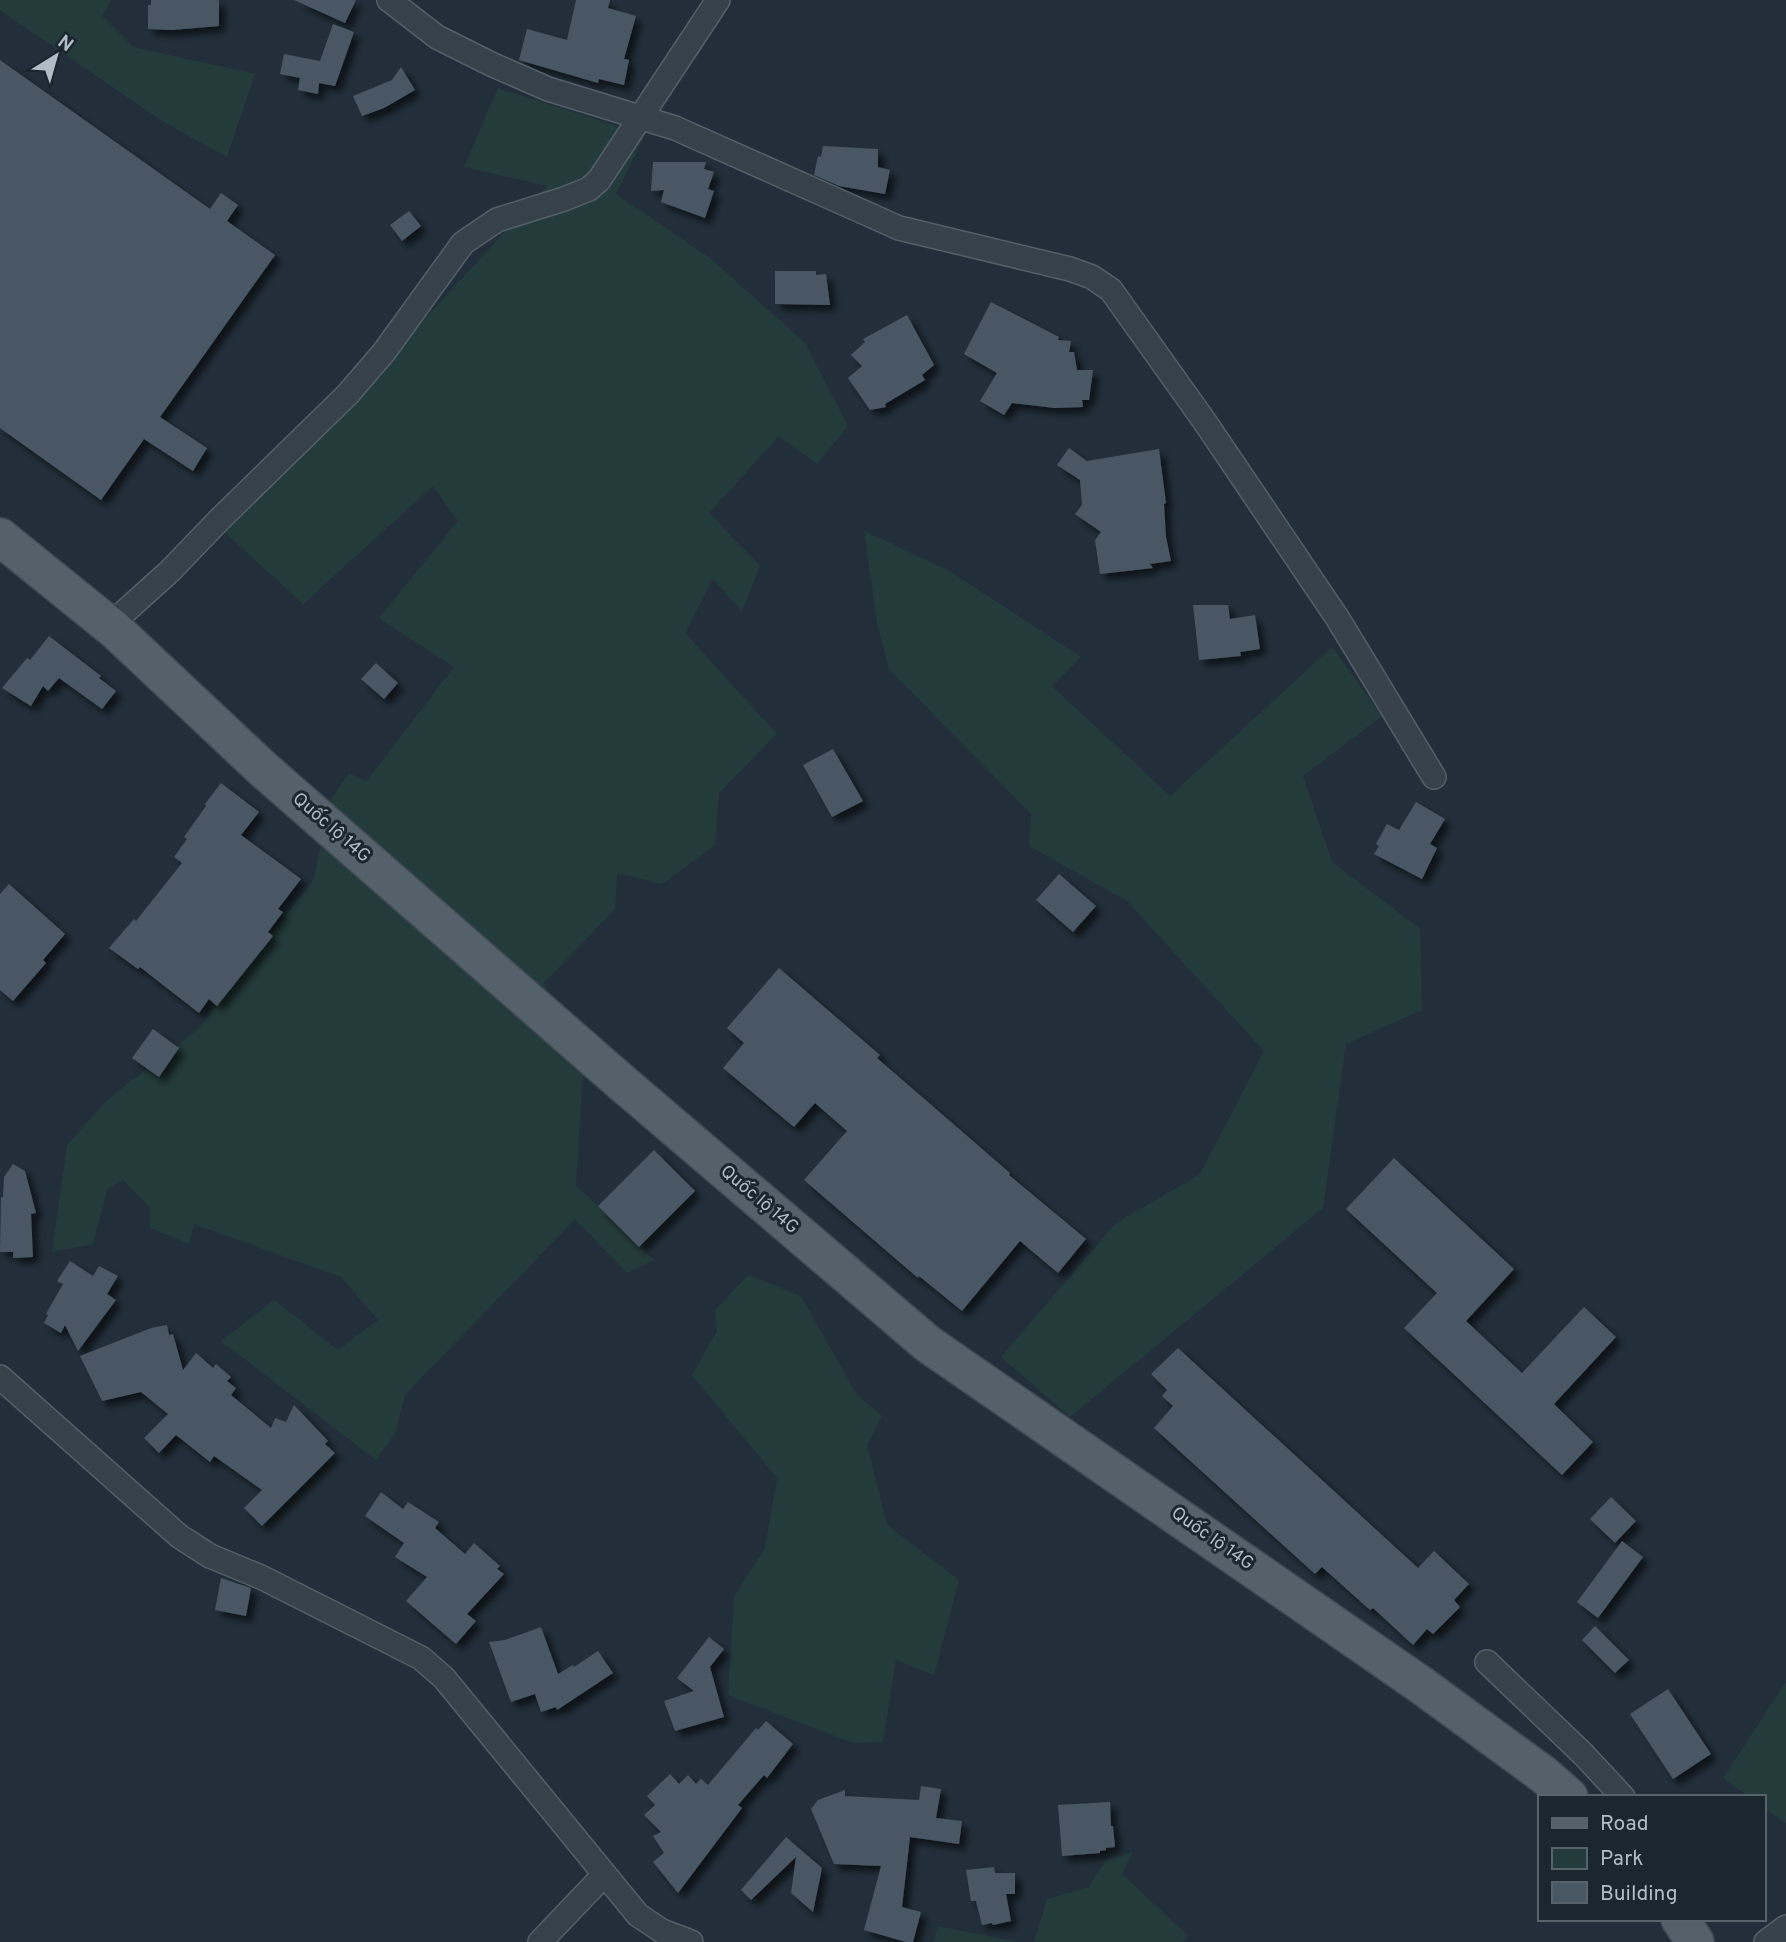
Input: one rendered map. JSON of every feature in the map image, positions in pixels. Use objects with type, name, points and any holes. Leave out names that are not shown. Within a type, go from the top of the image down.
[{"type":"main road","name":"Quốc lộ 14G","points":[[0,537],[110,625],[274,778],[621,1082],[928,1344],[1421,1685],[1544,1775],[1567,1795]]},
{"type":"main road","points":[[1681,1921],[1695,1942]]},
{"type":"street","points":[[389,0],[437,37],[548,89],[675,128],[898,228],[1070,269],[1092,277],[1111,290],[1205,422],[1338,619],[1434,777]]},
{"type":"street","points":[[110,625],[170,571],[348,394],[391,342],[463,243],[497,220],[564,199],[589,189],[599,180],[718,0]]},
{"type":"street","points":[[0,1377],[179,1536],[210,1556],[261,1577],[421,1658],[444,1678],[638,1915],[662,1931],[691,1942]]},
{"type":"street","points":[[1487,1662],[1584,1755],[1621,1795]]},
{"type":"street","points":[[540,1942],[604,1875]]},
{"type":"street","points":[[1766,1942],[1786,1927]]},
{"type":"green space","points":[[0,0],[111,0],[102,16],[133,47],[255,74],[227,157],[162,121],[0,10]]},
{"type":"green space","points":[[498,88],[645,135],[616,194],[711,259],[805,343],[848,426],[817,464],[779,436],[709,513],[760,566],[742,611],[713,579],[685,633],[777,734],[719,793],[715,845],[662,884],[617,873],[615,909],[544,983],[583,1073],[576,1185],[654,1260],[627,1273],[575,1219],[405,1395],[395,1434],[376,1460],[221,1341],[274,1300],[338,1350],[378,1320],[341,1277],[194,1224],[189,1244],[150,1228],[150,1208],[123,1180],[107,1190],[93,1244],[52,1252],[67,1145],[107,1100],[197,1030],[314,879],[329,802],[349,773],[366,782],[454,667],[379,618],[458,521],[433,486],[303,604],[219,527],[363,386],[547,186],[464,167]]},
{"type":"green space","points":[[864,531],[948,570],[1081,657],[1052,686],[1170,796],[1332,647],[1382,716],[1303,776],[1332,862],[1420,929],[1422,1010],[1346,1044],[1323,1208],[1070,1417],[1001,1357],[1116,1223],[1200,1174],[1264,1051],[1127,901],[1029,846],[1031,814],[889,669],[877,623]]},
{"type":"green space","points":[[748,1275],[801,1296],[857,1395],[882,1416],[867,1445],[887,1525],[959,1580],[934,1675],[896,1660],[883,1742],[853,1743],[728,1695],[734,1597],[765,1548],[777,1478],[692,1375],[717,1331],[715,1310]]},
{"type":"green space","points":[[1786,1682],[1786,1823],[1765,1808],[1765,1795],[1746,1795],[1723,1778]]},
{"type":"green space","points":[[1133,1852],[1122,1874],[1188,1936],[1183,1942],[1034,1942],[1047,1899],[1089,1887],[1105,1861]]},
{"type":"green space","points":[[938,1926],[1019,1942],[934,1942]]},
{"type":"building","points":[[151,0],[219,0],[219,26],[148,29],[148,5],[151,5]]},
{"type":"building","points":[[294,0],[356,0],[345,23]]},
{"type":"building","points":[[576,0],[610,0],[608,8],[636,16],[624,59],[629,60],[624,85],[599,79],[598,83],[519,60],[527,29],[567,40]]},
{"type":"building","points":[[333,24],[354,32],[335,86],[319,83],[318,94],[298,90],[300,78],[280,74],[284,54],[320,61]]},
{"type":"building","points":[[0,60],[210,209],[221,193],[238,205],[227,221],[275,255],[160,417],[207,448],[193,471],[144,439],[101,500],[0,428]]},
{"type":"building","points":[[401,67],[415,90],[384,108],[362,116],[353,96],[392,80]]},
{"type":"building","points":[[823,146],[878,149],[878,167],[890,170],[885,194],[839,186],[814,175]]},
{"type":"building","points":[[653,162],[706,162],[704,169],[714,172],[708,189],[714,191],[705,218],[661,202],[664,190],[651,191]]},
{"type":"building","points":[[409,211],[421,226],[402,241],[390,225]]},
{"type":"building","points":[[775,271],[816,271],[816,275],[826,274],[830,305],[775,304]]},
{"type":"building","points":[[991,302],[1059,337],[1058,340],[1071,341],[1069,352],[1074,352],[1077,370],[1093,370],[1089,400],[1082,400],[1083,407],[1055,408],[1012,403],[1004,415],[980,401],[997,373],[964,354]]},
{"type":"building","points":[[907,315],[934,365],[922,375],[925,380],[885,404],[886,407],[870,410],[848,378],[862,366],[851,355],[865,342],[863,339]]},
{"type":"building","points":[[1069,448],[1087,461],[1159,449],[1166,503],[1166,537],[1171,561],[1150,564],[1153,568],[1100,574],[1095,540],[1101,532],[1075,514],[1082,505],[1080,480],[1057,465]]},
{"type":"building","points":[[1193,605],[1228,605],[1230,619],[1255,615],[1260,649],[1240,652],[1241,656],[1199,660]]},
{"type":"building","points":[[49,636],[116,691],[102,709],[59,678],[48,691],[43,686],[31,706],[2,688]]},
{"type":"building","points":[[376,663],[398,683],[384,699],[361,679]]},
{"type":"building","points":[[833,749],[863,801],[832,817],[803,765]]},
{"type":"building","points":[[221,783],[259,812],[241,835],[301,879],[278,909],[283,912],[268,932],[273,936],[217,1006],[209,999],[199,1013],[140,967],[138,969],[109,948],[134,919],[136,921],[182,863],[174,857],[187,839],[184,837]]},
{"type":"building","points":[[1416,802],[1445,819],[1430,844],[1437,848],[1422,879],[1374,854],[1379,846],[1376,844],[1387,824],[1399,830]]},
{"type":"building","points":[[1059,874],[1096,906],[1073,932],[1036,900]]},
{"type":"building","points":[[9,884],[65,934],[43,960],[46,963],[13,1001],[0,990],[0,894]]},
{"type":"building","points":[[779,968],[880,1055],[877,1058],[1010,1173],[1009,1175],[1086,1239],[1058,1273],[1020,1241],[962,1311],[919,1276],[918,1278],[804,1180],[847,1131],[815,1103],[794,1127],[723,1068],[744,1043],[727,1028]]},
{"type":"building","points":[[153,1029],[179,1048],[159,1077],[132,1058]]},
{"type":"building","points":[[654,1150],[695,1191],[639,1247],[598,1206]]},
{"type":"building","points":[[1394,1158],[1514,1269],[1466,1321],[1522,1373],[1584,1307],[1616,1337],[1554,1404],[1593,1442],[1562,1475],[1404,1328],[1437,1293],[1346,1209]]},
{"type":"building","points":[[13,1164],[25,1171],[36,1213],[31,1214],[33,1257],[13,1258],[13,1252],[0,1252],[1,1197],[4,1177]]},
{"type":"building","points":[[70,1261],[93,1276],[99,1266],[118,1276],[107,1294],[116,1300],[78,1351],[65,1325],[61,1333],[44,1323],[48,1315],[46,1314],[63,1284],[57,1281]]},
{"type":"building","points":[[167,1325],[169,1335],[173,1334],[183,1370],[196,1353],[213,1368],[216,1364],[231,1377],[227,1381],[236,1388],[231,1395],[271,1428],[275,1418],[286,1422],[294,1405],[328,1441],[325,1444],[335,1453],[262,1526],[244,1508],[262,1490],[214,1456],[210,1462],[176,1435],[159,1453],[144,1438],[168,1414],[141,1392],[102,1401],[80,1356],[151,1328]]},
{"type":"building","points":[[1178,1348],[1418,1568],[1434,1551],[1469,1584],[1454,1600],[1460,1607],[1433,1634],[1427,1629],[1413,1645],[1322,1567],[1315,1574],[1154,1428],[1173,1406],[1162,1396],[1167,1390],[1151,1374]]},
{"type":"building","points":[[381,1492],[403,1509],[408,1502],[439,1522],[435,1528],[465,1554],[474,1543],[500,1566],[497,1569],[504,1574],[467,1614],[476,1621],[456,1644],[406,1601],[427,1577],[395,1557],[404,1543],[365,1516]]},
{"type":"building","points":[[1611,1497],[1636,1521],[1615,1543],[1590,1519]]},
{"type":"building","points":[[1622,1541],[1643,1557],[1598,1618],[1577,1602]]},
{"type":"building","points":[[221,1578],[251,1588],[246,1616],[215,1610]]},
{"type":"building","points":[[1595,1626],[1629,1660],[1615,1673],[1582,1640]]},
{"type":"building","points":[[541,1627],[558,1674],[598,1651],[613,1673],[557,1710],[556,1707],[541,1712],[535,1694],[511,1702],[489,1642],[505,1640]]},
{"type":"building","points":[[709,1637],[724,1649],[710,1667],[724,1717],[675,1731],[664,1701],[694,1691],[677,1678]]},
{"type":"building","points":[[1668,1689],[1711,1754],[1673,1779],[1630,1714]]},
{"type":"building","points":[[766,1721],[793,1744],[767,1778],[764,1775],[738,1805],[742,1808],[678,1893],[653,1862],[664,1853],[653,1836],[661,1832],[644,1815],[655,1805],[647,1796],[670,1774],[679,1784],[688,1775],[696,1784],[701,1779],[708,1785],[756,1728],[758,1730]]},
{"type":"building","points":[[921,1786],[941,1789],[936,1818],[962,1821],[959,1844],[910,1837],[902,1907],[921,1912],[913,1942],[906,1942],[864,1930],[881,1866],[834,1864],[811,1809],[818,1800],[845,1790],[845,1796],[919,1800]]},
{"type":"building","points":[[1110,1802],[1115,1847],[1106,1848],[1100,1853],[1062,1856],[1058,1805]]},
{"type":"building","points":[[786,1837],[822,1868],[813,1912],[791,1893],[796,1857],[751,1900],[741,1890]]},
{"type":"building","points":[[994,1867],[995,1873],[1015,1873],[1015,1894],[1006,1894],[1011,1921],[982,1925],[976,1901],[971,1901],[966,1870]]}]
